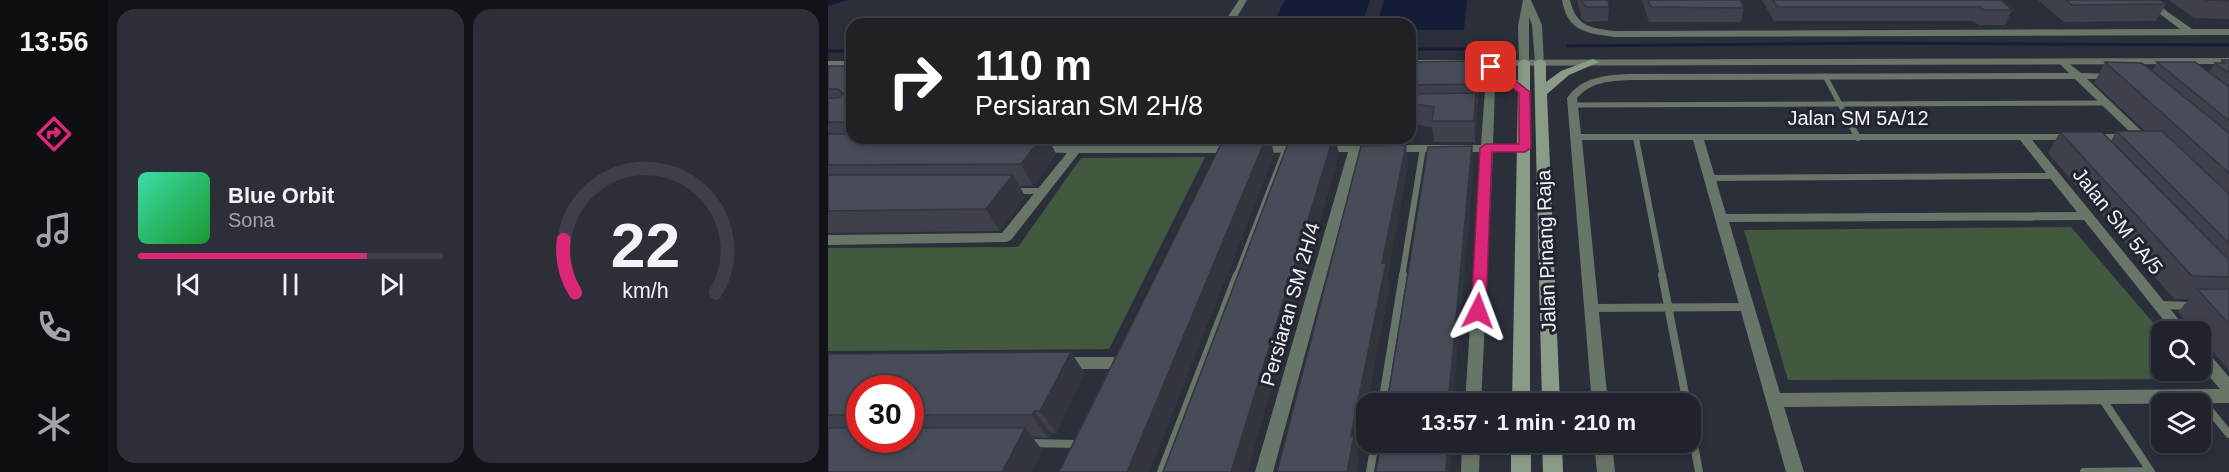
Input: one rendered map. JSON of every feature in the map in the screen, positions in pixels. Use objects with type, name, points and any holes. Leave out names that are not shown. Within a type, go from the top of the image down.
[{"type":"main road","points":[[1476,62],[1502,73],[1525,92]]},
{"type":"main road","points":[[1521,393],[1525,92],[1532,62]]},
{"type":"main road","name":"Jalan Pinang Raja","points":[[1532,62],[1541,93],[1551,393]]},
{"type":"main road","points":[[1541,93],[1565,73],[1593,62]]},
{"type":"main road","points":[[1521,453],[1521,472]]},
{"type":"main road","points":[[1552,453],[1553,472]]},
{"type":"street","points":[[1232,18],[1243,0]]},
{"type":"street","points":[[1527,0],[1523,26],[1532,62]]},
{"type":"street","points":[[1527,0],[1537,25],[1532,62]]},
{"type":"street","points":[[1566,0],[1568,14],[1581,27],[1614,34],[2229,32]]},
{"type":"street","points":[[2145,0],[2190,32]]},
{"type":"street","points":[[1416,63],[2229,61]]},
{"type":"street","points":[[2063,62],[2106,103]]},
{"type":"street","points":[[828,64],[846,64]]},
{"type":"street","points":[[838,76],[846,69]]},
{"type":"street","points":[[1416,76],[1475,77],[1490,88],[1483,109],[1486,148],[1474,393]]},
{"type":"street","points":[[1599,393],[1572,98],[1579,88],[1610,78],[2128,76]]},
{"type":"street","name":"Jalan SM 5A/12","points":[[1576,137],[1698,139],[2023,137],[2085,141],[2145,141],[2106,103]]},
{"type":"street","name":"Jalan SM 5A/5","points":[[2023,137],[2173,321]]},
{"type":"street","points":[[1698,139],[1795,472]]},
{"type":"street","points":[[1029,149],[1076,149],[1113,144]]},
{"type":"street","points":[[1129,144],[1218,154],[1286,148],[1525,148]]},
{"type":"street","name":"Persiaran SM 2H/4","points":[[1264,472],[1355,148]]},
{"type":"street","points":[[828,240],[998,239],[1012,233],[1076,149]]},
{"type":"street","points":[[1721,218],[2086,216]]},
{"type":"street","points":[[1042,363],[1116,358],[1104,383]]},
{"type":"street","points":[[2211,367],[2229,388]]},
{"type":"street","points":[[1774,400],[2151,396]]},
{"type":"street","points":[[2211,396],[2229,396]]},
{"type":"street","points":[[1067,462],[1078,439]]},
{"type":"street","points":[[1470,472],[1471,453]]},
{"type":"street","points":[[1605,453],[1606,472]]},
{"type":"lane","points":[[1825,76],[1858,138]]},
{"type":"lane","points":[[1573,105],[2106,103]]},
{"type":"lane","points":[[1636,138],[1685,393]]},
{"type":"lane","points":[[1161,472],[1286,148]]},
{"type":"lane","points":[[1384,393],[1423,148]]},
{"type":"lane","points":[[1709,178],[2053,176]]},
{"type":"lane","points":[[1011,191],[1045,191]]},
{"type":"lane","points":[[2160,305],[2194,306]]},
{"type":"lane","points":[[1593,308],[1747,307]]},
{"type":"lane","points":[[2101,397],[2151,472]]},
{"type":"lane","points":[[2211,412],[2229,434]]},
{"type":"lane","points":[[1017,443],[1078,439]]},
{"type":"lane","points":[[1370,472],[1373,453]]},
{"type":"lane","points":[[1696,453],[1699,472]]},
{"type":"lane","points":[[2084,472],[2151,472]]},
{"type":"green space","points":[[1205,157],[1109,349],[828,351],[828,248],[1018,247],[1081,158]]},
{"type":"green space","points":[[2071,227],[2152,321],[2151,379],[1788,380],[1744,230]]},
{"type":"water","points":[[1285,0],[1370,0],[1364,18],[1276,18]]},
{"type":"water","points":[[1384,0],[1467,0],[1464,30],[1416,30],[1416,18],[1379,18]]},
{"type":"building","points":[[1582,0],[1608,0],[1609,7],[1587,7]]},
{"type":"building","points":[[1648,0],[1740,0],[1744,8],[1651,7]]},
{"type":"building","points":[[1773,0],[2001,0],[2012,10],[1984,10],[1980,7],[1777,7]]},
{"type":"building","points":[[2066,0],[2160,0],[2166,4],[2072,5]]},
{"type":"building","points":[[2222,60],[2229,60],[2229,73],[2215,63],[2225,63]]},
{"type":"building","points":[[1467,61],[1478,67],[1477,84],[1416,85],[1416,62]]},
{"type":"building","points":[[2105,62],[2142,63],[2229,133],[2229,173]]},
{"type":"building","points":[[2157,62],[2195,62],[2229,87],[2229,121]]},
{"type":"building","points":[[828,66],[846,66],[846,122],[828,122],[828,98],[838,98],[843,94],[838,89],[828,89]]},
{"type":"building","points":[[1476,93],[1474,121],[1432,121],[1434,107],[1416,104],[1416,94]]},
{"type":"building","points":[[2116,131],[2162,131],[2229,194],[2229,243]]},
{"type":"building","points":[[2060,132],[2102,132],[2229,260],[2229,277],[2192,276]]},
{"type":"building","points":[[828,134],[846,134],[846,144],[1036,144],[1021,164],[828,165]]},
{"type":"building","points":[[1221,144],[1264,144],[1127,472],[1059,472]]},
{"type":"building","points":[[1288,144],[1331,144],[1231,472],[1163,472]]},
{"type":"building","points":[[1406,145],[1382,263],[1386,263],[1360,393],[1356,393],[1356,411],[1351,436],[1354,436],[1347,472],[1277,472],[1361,146]]},
{"type":"building","points":[[1472,146],[1449,393],[1389,393],[1428,147]]},
{"type":"building","points":[[828,175],[1013,175],[986,209],[828,211]]},
{"type":"building","points":[[2197,289],[2229,289],[2229,324]]},
{"type":"building","points":[[1071,352],[1040,411],[1034,411],[1032,415],[924,415],[924,375],[846,375],[846,415],[828,415],[828,354]]},
{"type":"building","points":[[828,428],[846,428],[846,453],[924,453],[924,428],[1025,428],[1002,472],[828,472]]},
{"type":"building","points":[[1379,453],[1447,453],[1446,472],[1376,472]]},
{"type":"waterway","points":[[828,3],[844,0]]},
{"type":"waterway","points":[[1568,46],[1877,43],[2229,45]]},
{"type":"waterway","points":[[1416,49],[1491,49]]},
{"type":"waterway","points":[[828,51],[846,51]]},
{"type":"route","points":[[1478,311],[1486,148],[1525,148],[1525,92],[1514,81],[1491,67]]}]
